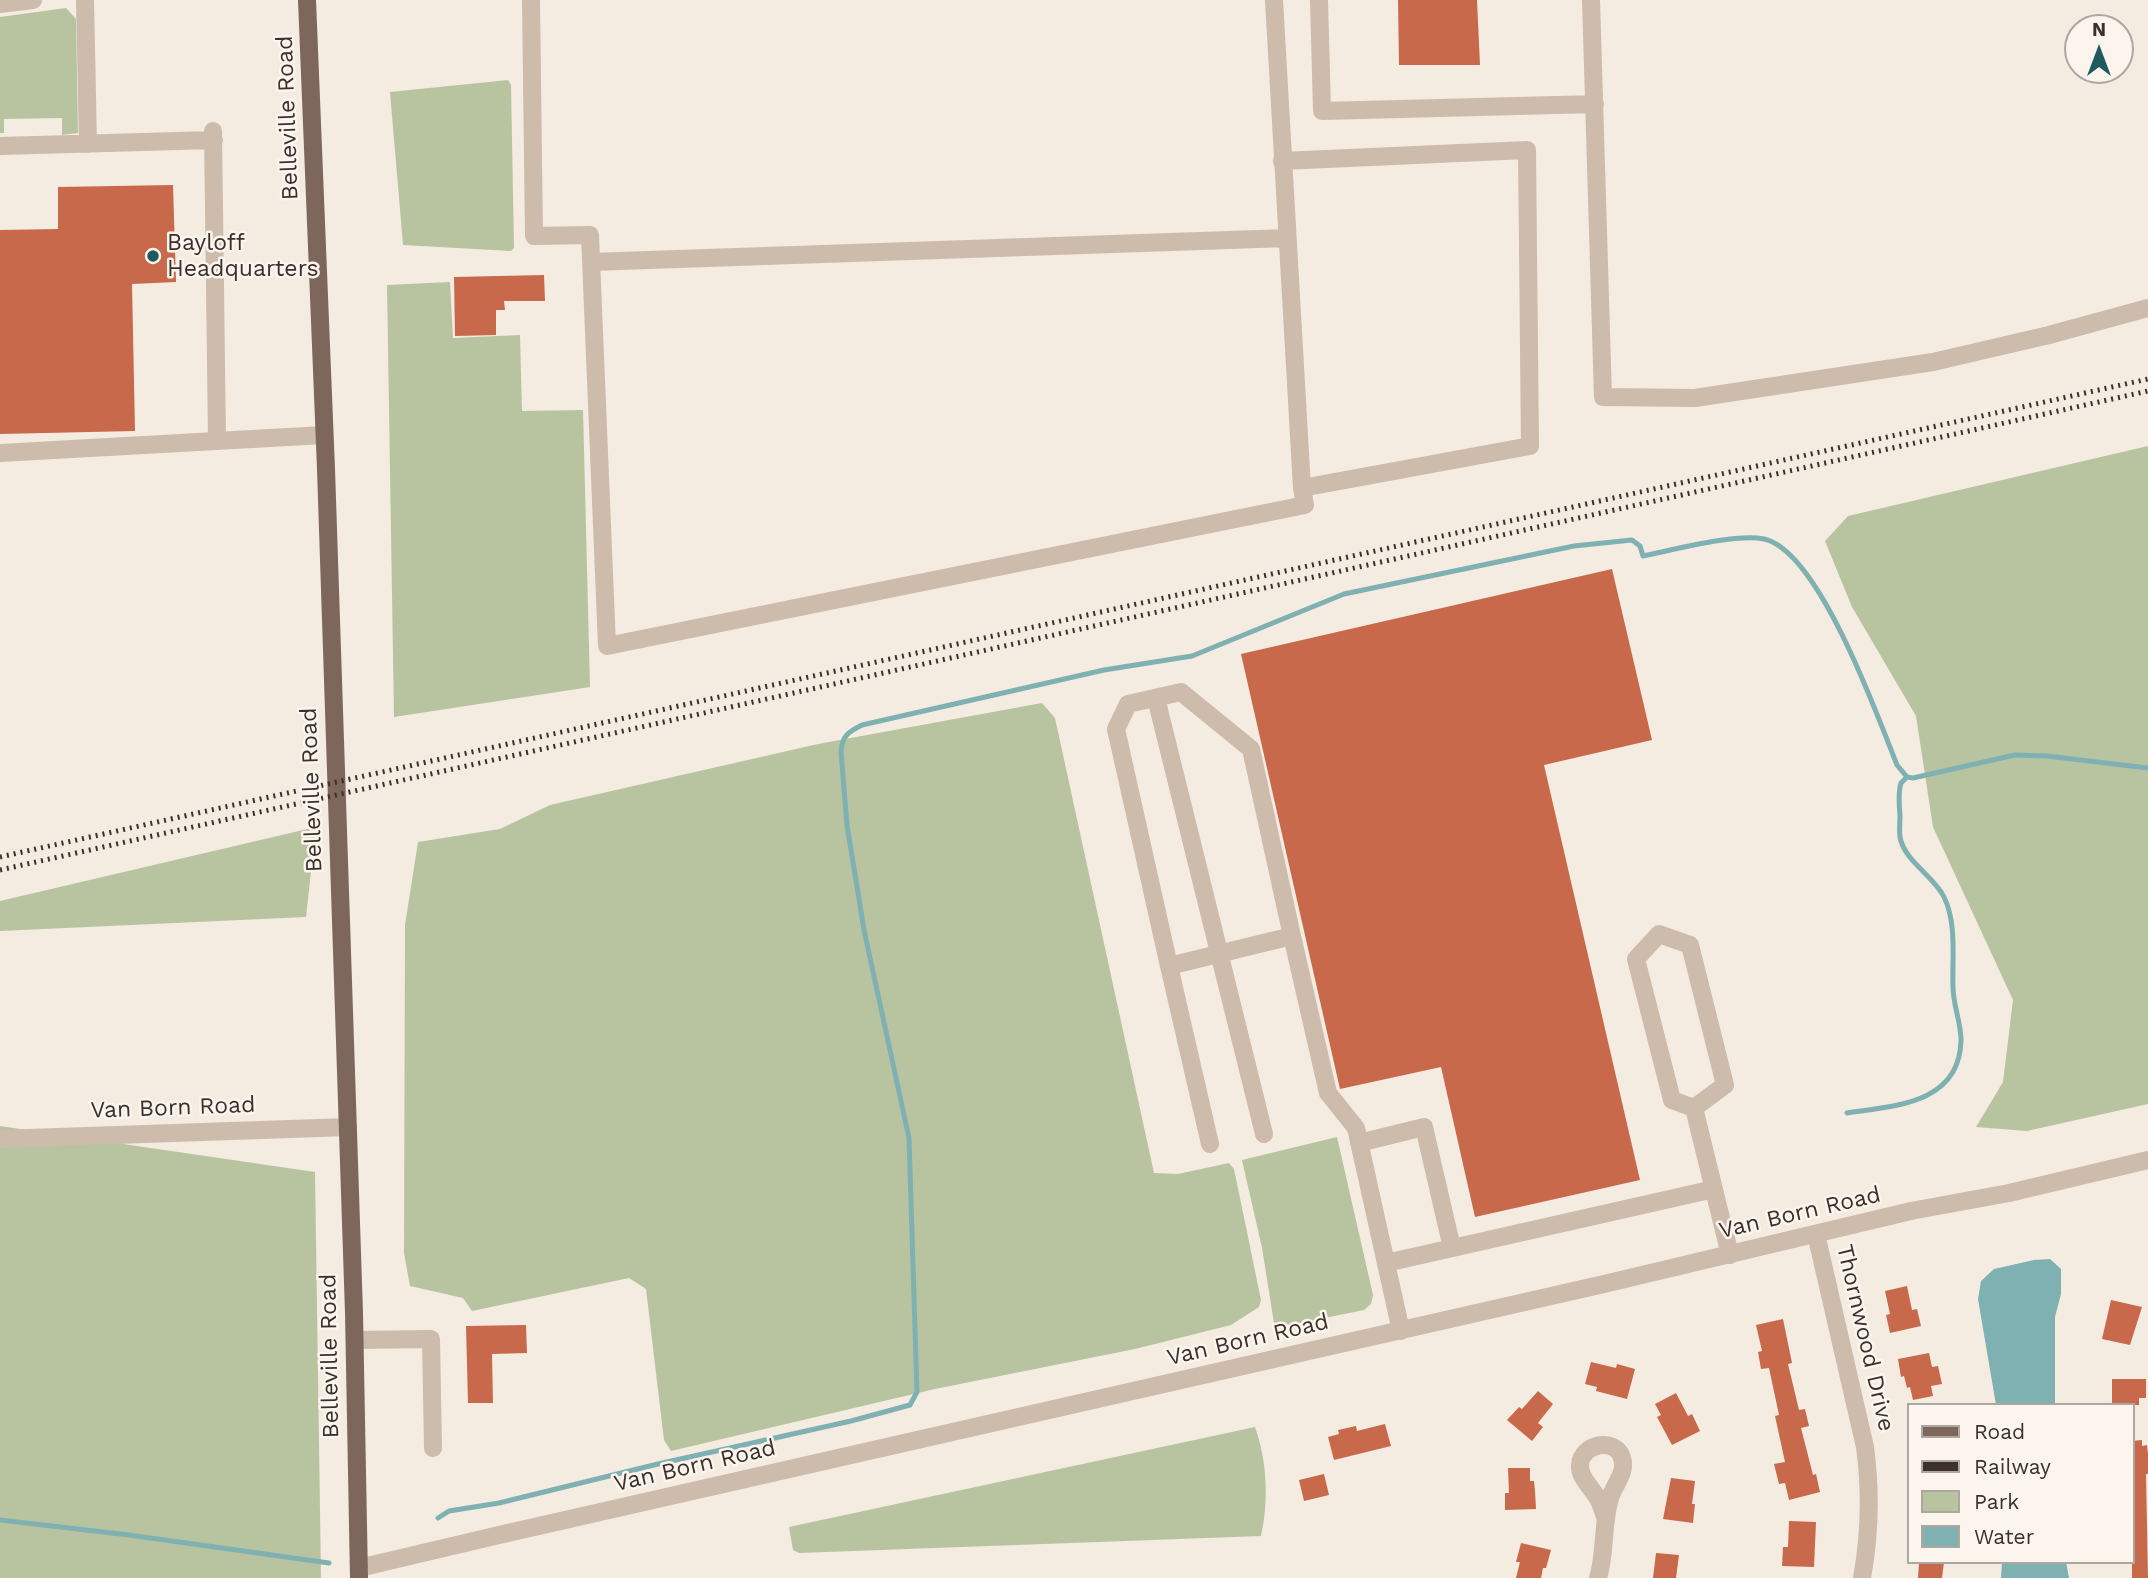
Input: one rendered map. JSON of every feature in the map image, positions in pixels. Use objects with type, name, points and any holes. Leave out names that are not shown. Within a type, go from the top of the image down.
[{"type":"main road","name":"Belleville Road","points":[[307,0],[348,1127],[359,1573]]},
{"type":"street","points":[[0,4],[33,0]]},
{"type":"street","points":[[85,0],[88,144]]},
{"type":"street","points":[[531,0],[534,236],[590,235],[607,646],[1305,505],[1274,0]]},
{"type":"street","points":[[1319,0],[1322,111],[1595,104]]},
{"type":"street","points":[[1591,0],[1603,397],[1695,398],[1933,362],[2148,308]]},
{"type":"street","points":[[0,146],[88,144],[213,135],[217,441]]},
{"type":"street","points":[[1282,161],[1527,150],[1531,446],[1302,488]]},
{"type":"street","points":[[591,262],[1287,238]]},
{"type":"street","points":[[0,453],[324,435]]},
{"type":"street","points":[[1210,1144],[1116,729],[1128,704],[1181,692],[1251,749],[1328,1093],[1356,1128],[1401,1331]]},
{"type":"street","points":[[1156,698],[1264,1133]]},
{"type":"street","points":[[1659,934],[1690,945],[1725,1085],[1693,1108],[1672,1100],[1636,959],[1659,934]]},
{"type":"street","points":[[1169,965],[1292,936]]},
{"type":"street","points":[[1693,1108],[1730,1255]]},
{"type":"street","name":"Van Born Road","points":[[0,1139],[348,1127]]},
{"type":"street","points":[[1359,1143],[1424,1127],[1452,1248]]},
{"type":"street","name":"Van Born Road","points":[[359,1573],[1816,1234],[2148,1160]]},
{"type":"street","points":[[1386,1263],[1714,1189]]},
{"type":"street","name":"Thornwood Drive","points":[[1816,1234],[1862,1433],[1868,1470],[1869,1534],[1862,1578]]},
{"type":"street","points":[[355,1340],[430,1339],[433,1448]]},
{"type":"street","points":[[1598,1578],[1605,1517]]},
{"type":"green space","points":[[66,8],[76,19],[78,133],[62,135],[62,118],[4,119],[4,133],[0,133],[0,17]]},
{"type":"green space","points":[[508,80],[511,85],[514,248],[511,251],[403,245],[390,92]]},
{"type":"green space","points":[[450,282],[453,338],[520,335],[522,411],[583,410],[590,687],[394,717],[387,285]]},
{"type":"green space","points":[[2148,446],[2148,1104],[2027,1131],[1976,1127],[2003,1082],[2013,1000],[1933,827],[1916,716],[1852,607],[1825,541],[1848,516]]},
{"type":"green space","points":[[1042,703],[1055,718],[1154,1173],[1178,1174],[1229,1163],[1234,1169],[1261,1300],[1259,1307],[1231,1325],[1135,1349],[935,1389],[671,1451],[664,1440],[646,1289],[629,1278],[472,1311],[463,1298],[410,1286],[404,1253],[405,925],[418,842],[500,829],[550,805],[818,744]]},
{"type":"green space","points":[[316,827],[306,917],[0,931],[0,901]]},
{"type":"green space","points":[[0,1126],[315,1172],[321,1578],[0,1578]]},
{"type":"green space","points":[[1337,1137],[1373,1295],[1371,1304],[1364,1310],[1280,1327],[1274,1323],[1262,1248],[1242,1160]]},
{"type":"green space","points":[[1255,1427],[1266,1481],[1261,1536],[799,1553],[793,1550],[789,1527]]},
{"type":"water","points":[[2050,1259],[2061,1269],[2061,1294],[2055,1317],[2055,1403],[1996,1403],[1978,1299],[1981,1281],[1994,1269]]},
{"type":"water","points":[[2002,1564],[2066,1564],[2069,1578],[2001,1578]]},
{"type":"building","points":[[1398,0],[1477,0],[1480,65],[1399,65]]},
{"type":"building","points":[[173,185],[176,282],[132,284],[135,431],[0,434],[0,230],[58,229],[58,187]]},
{"type":"building","points":[[544,275],[545,301],[504,301],[505,310],[496,310],[496,335],[455,336],[454,277]]},
{"type":"building","points":[[1612,569],[1652,740],[1544,765],[1640,1180],[1475,1217],[1441,1067],[1340,1089],[1241,654]]},
{"type":"building","points":[[1907,1286],[1912,1310],[1917,1309],[1921,1326],[1890,1333],[1886,1315],[1890,1314],[1885,1291]]},
{"type":"building","points":[[2111,1300],[2142,1307],[2130,1345],[2102,1339]]},
{"type":"building","points":[[1783,1319],[1792,1363],[1788,1364],[1799,1410],[1805,1409],[1809,1426],[1801,1428],[1820,1492],[1789,1500],[1785,1483],[1779,1484],[1774,1464],[1785,1462],[1775,1416],[1779,1415],[1769,1368],[1761,1369],[1758,1352],[1762,1351],[1756,1325]]},
{"type":"building","points":[[526,1325],[527,1353],[492,1354],[493,1403],[468,1403],[466,1326]]},
{"type":"building","points":[[1929,1353],[1932,1367],[1938,1366],[1942,1384],[1931,1386],[1933,1396],[1913,1400],[1910,1387],[1907,1388],[1904,1376],[1901,1377],[1898,1359]]},
{"type":"building","points":[[1591,1362],[1616,1368],[1617,1364],[1635,1369],[1627,1399],[1596,1391],[1597,1387],[1585,1384]]},
{"type":"building","points":[[2112,1379],[2146,1379],[2146,1398],[2139,1398],[2139,1405],[2112,1403]]},
{"type":"building","points":[[1538,1391],[1553,1404],[1538,1423],[1543,1427],[1532,1441],[1507,1420],[1519,1407],[1522,1409]]},
{"type":"building","points":[[1676,1393],[1688,1416],[1692,1414],[1700,1431],[1672,1445],[1657,1417],[1661,1415],[1655,1404]]},
{"type":"building","points":[[1385,1424],[1391,1446],[1334,1460],[1328,1437],[1339,1434],[1338,1430],[1356,1426],[1357,1431]]},
{"type":"building","points":[[2142,1440],[2142,1446],[2147,1445],[2148,1454],[2148,1578],[2132,1578],[2134,1441]]},
{"type":"building","points":[[1508,1468],[1530,1468],[1536,1509],[1505,1510],[1505,1493],[1509,1493]]},
{"type":"building","points":[[1324,1474],[1329,1495],[1304,1501],[1299,1480]]},
{"type":"building","points":[[1671,1478],[1695,1481],[1693,1523],[1663,1519]]},
{"type":"building","points":[[1789,1521],[1816,1522],[1814,1567],[1782,1566],[1783,1547],[1788,1547]]},
{"type":"building","points":[[1521,1543],[1551,1550],[1541,1578],[1516,1578],[1520,1562],[1516,1562]]},
{"type":"building","points":[[1656,1553],[1679,1555],[1676,1578],[1653,1578]]},
{"type":"building","points":[[1919,1564],[1944,1564],[1942,1578],[1918,1578]]},
{"type":"waterway","points":[[438,1518],[449,1511],[499,1503],[851,1421],[910,1405],[917,1392],[909,1138],[864,930],[847,825],[841,752],[847,735],[862,725],[1104,670],[1192,656],[1344,594],[1574,546],[1632,540],[1640,546],[1643,556],[1704,543],[1752,538],[1764,539],[1785,550],[1805,572],[1844,638],[1897,765],[1907,777]]},
{"type":"waterway","points":[[1847,1113],[1884,1108],[1921,1098],[1937,1089],[1949,1077],[1958,1061],[1961,1040],[1953,994],[1951,918],[1939,889],[1903,846],[1900,837],[1901,783],[1907,777],[1913,778],[2015,755],[2047,756],[2148,768]]},
{"type":"waterway","points":[[0,1520],[329,1563]]},
{"type":"railway","points":[[0,857],[2148,379]]},
{"type":"railway","points":[[0,870],[2148,391]]},
{"type":"place","name":"Bayloff Headquarters","points":[[153,256]]}]
